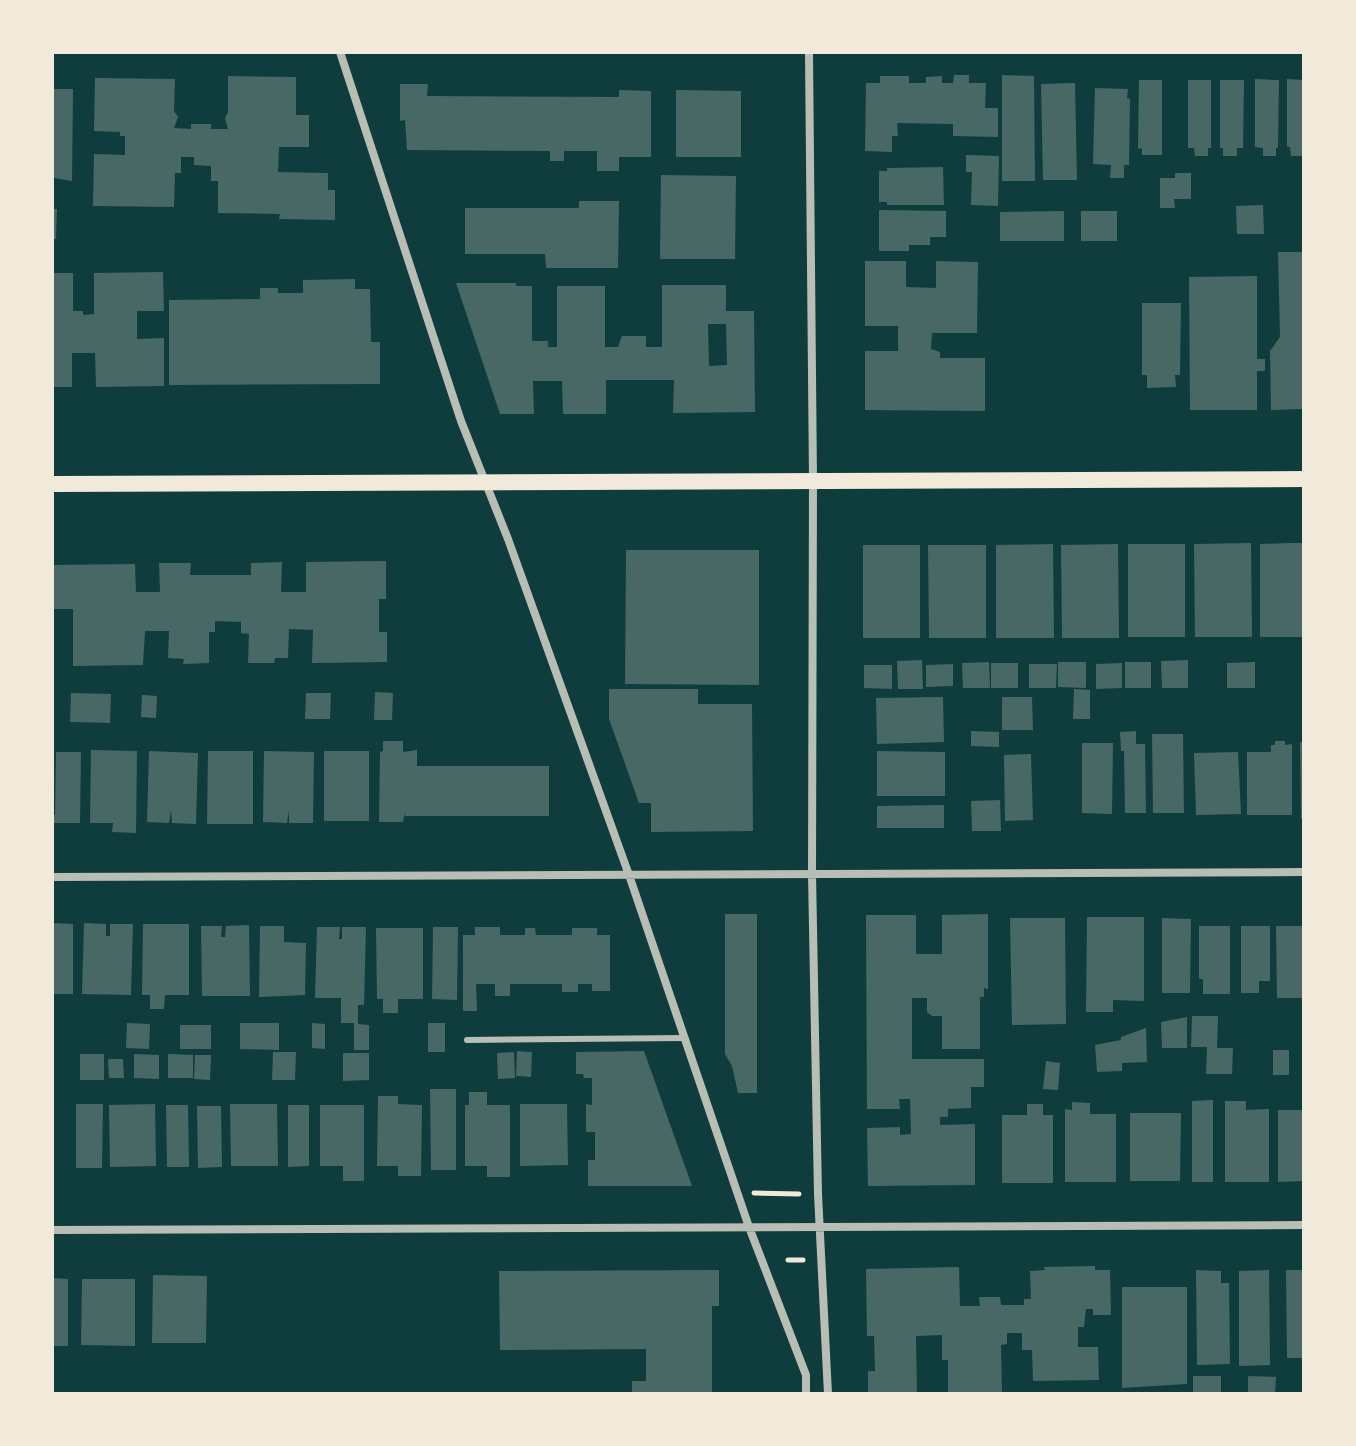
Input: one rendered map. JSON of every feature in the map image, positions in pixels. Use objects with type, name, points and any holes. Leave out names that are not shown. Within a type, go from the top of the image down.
[{"type":"main road","points":[[52,484],[1304,479]]},
{"type":"street","points":[[340,52],[461,421],[629,875],[749,1227],[806,1375],[806,1394]]},
{"type":"street","points":[[809,52],[813,481],[812,874],[818,1194],[828,1394]]},
{"type":"street","points":[[52,877],[1304,872]]},
{"type":"street","points":[[52,1230],[1304,1225]]},
{"type":"lane","points":[[467,1040],[685,1038]]},
{"type":"path","points":[[749,1193],[799,1194]]},
{"type":"path","points":[[788,1260],[803,1260]]},
{"type":"building","points":[[954,75],[969,75],[969,83],[986,83],[985,108],[998,108],[998,137],[953,136],[953,124],[897,123],[898,136],[892,136],[892,152],[865,151],[866,83],[880,83],[880,76],[909,76],[909,83],[926,83],[926,77],[942,76],[942,83],[953,83]]},
{"type":"building","points":[[1002,75],[1034,76],[1035,181],[1002,181]]},
{"type":"building","points":[[228,76],[296,77],[296,115],[309,115],[309,147],[279,147],[278,172],[328,173],[328,190],[335,190],[335,220],[279,219],[280,214],[218,213],[218,181],[211,181],[211,166],[194,165],[194,157],[181,157],[181,173],[175,173],[174,207],[93,206],[94,154],[125,155],[125,136],[120,136],[120,132],[94,131],[95,78],[175,79],[174,111],[178,117],[174,128],[191,129],[191,124],[211,124],[211,129],[228,129],[225,118],[228,112]]},
{"type":"building","points":[[1255,79],[1279,80],[1276,156],[1263,156],[1263,148],[1255,147]]},
{"type":"building","points":[[1287,79],[1304,80],[1304,156],[1291,156],[1290,147],[1287,147]]},
{"type":"building","points":[[1139,80],[1162,80],[1162,155],[1142,155],[1142,148],[1138,149]]},
{"type":"building","points":[[1188,80],[1211,80],[1211,148],[1208,148],[1208,156],[1195,156],[1194,148],[1188,148]]},
{"type":"building","points":[[1220,80],[1244,80],[1243,148],[1237,148],[1237,156],[1223,156],[1223,148],[1220,148]]},
{"type":"building","points":[[1075,83],[1077,180],[1043,180],[1041,84]]},
{"type":"building","points":[[400,84],[428,84],[427,96],[619,97],[619,90],[651,91],[651,157],[619,157],[619,171],[597,171],[597,151],[564,151],[564,161],[550,161],[550,151],[407,150],[405,120],[400,121]]},
{"type":"building","points":[[1095,88],[1128,89],[1129,165],[1124,165],[1124,178],[1110,178],[1111,165],[1093,164]]},
{"type":"building","points":[[52,89],[73,89],[72,181],[54,178]]},
{"type":"building","points":[[676,90],[741,91],[741,157],[676,157]]},
{"type":"building","points":[[966,155],[999,156],[998,206],[971,205],[972,172],[966,172]]},
{"type":"building","points":[[943,167],[944,205],[887,205],[887,202],[879,202],[879,171],[887,171],[887,168]]},
{"type":"building","points":[[1175,173],[1191,173],[1191,199],[1174,199],[1175,208],[1160,208],[1160,178],[1175,178]]},
{"type":"building","points":[[661,175],[736,176],[735,259],[660,259]]},
{"type":"building","points":[[579,201],[619,201],[618,268],[546,268],[545,254],[465,254],[465,208],[579,208]]},
{"type":"building","points":[[1263,205],[1264,234],[1237,234],[1236,206]]},
{"type":"building","points":[[52,209],[57,209],[56,239],[52,239]]},
{"type":"building","points":[[879,210],[946,211],[946,237],[930,237],[930,245],[909,245],[909,251],[879,251]]},
{"type":"building","points":[[1064,211],[1064,241],[1000,241],[1000,212]]},
{"type":"building","points":[[1081,211],[1117,211],[1117,241],[1081,241]]},
{"type":"building","points":[[1278,252],[1304,252],[1304,409],[1271,410],[1270,351],[1280,337]]},
{"type":"building","points":[[865,261],[906,261],[906,287],[936,288],[936,261],[978,262],[977,333],[932,333],[931,349],[940,352],[940,358],[985,358],[985,411],[865,410],[865,351],[898,351],[898,326],[865,326]]},
{"type":"building","points":[[163,272],[164,311],[137,311],[137,339],[164,338],[164,386],[96,387],[95,353],[72,353],[72,387],[52,387],[52,273],[73,273],[73,311],[83,311],[83,315],[94,314],[94,273]]},
{"type":"building","points":[[1257,276],[1257,359],[1265,359],[1265,371],[1257,371],[1257,410],[1190,410],[1189,277]]},
{"type":"building","points":[[355,279],[355,289],[370,289],[371,342],[380,342],[380,384],[169,385],[169,300],[260,299],[260,288],[278,288],[278,293],[303,293],[303,280]]},
{"type":"building","points":[[456,283],[532,286],[532,341],[548,341],[548,347],[557,347],[557,286],[605,286],[605,347],[618,347],[622,336],[646,336],[646,347],[662,347],[662,285],[726,285],[726,311],[754,311],[755,412],[673,413],[674,380],[606,380],[606,414],[563,414],[562,381],[533,381],[534,414],[500,414]],"holes":[[[708,324],[726,324],[727,365],[709,366]]]},
{"type":"building","points":[[1142,303],[1181,303],[1180,375],[1175,375],[1176,387],[1147,388],[1147,375],[1142,375]]},
{"type":"building","points":[[1251,543],[1252,637],[1195,637],[1194,544]]},
{"type":"building","points":[[1304,543],[1304,637],[1260,637],[1260,544]]},
{"type":"building","points":[[1053,544],[1054,638],[996,638],[996,545]]},
{"type":"building","points":[[1118,544],[1119,638],[1062,638],[1061,545]]},
{"type":"building","points":[[1128,544],[1185,544],[1185,637],[1128,637]]},
{"type":"building","points":[[863,545],[920,545],[920,638],[863,638]]},
{"type":"building","points":[[928,545],[986,545],[986,638],[929,638]]},
{"type":"building","points":[[626,550],[759,550],[759,685],[625,684]]},
{"type":"building","points":[[386,561],[386,599],[379,599],[379,632],[387,632],[387,662],[312,663],[313,630],[289,629],[288,658],[275,658],[274,663],[248,663],[249,634],[241,633],[241,622],[215,621],[215,632],[209,632],[209,663],[183,664],[184,659],[168,658],[169,631],[145,631],[143,665],[73,666],[73,609],[52,609],[52,565],[135,564],[136,592],[160,592],[159,563],[191,563],[190,575],[251,575],[251,563],[282,562],[281,592],[306,592],[306,562]]},
{"type":"building","points":[[922,660],[923,689],[898,689],[897,661]]},
{"type":"building","points":[[1188,660],[1188,688],[1162,688],[1161,661]]},
{"type":"building","points":[[989,662],[990,688],[963,688],[962,663]]},
{"type":"building","points":[[1058,662],[1086,662],[1086,688],[1058,687]]},
{"type":"building","points":[[1125,662],[1151,662],[1151,688],[1125,688]]},
{"type":"building","points":[[1255,662],[1255,688],[1227,688],[1227,663]]},
{"type":"building","points":[[991,663],[1018,663],[1018,688],[991,688]]},
{"type":"building","points":[[1122,663],[1122,688],[1096,689],[1096,664]]},
{"type":"building","points":[[953,664],[953,686],[926,687],[926,665]]},
{"type":"building","points":[[1029,664],[1057,664],[1056,688],[1029,688]]},
{"type":"building","points":[[864,665],[892,665],[892,689],[864,688]]},
{"type":"building","points":[[609,689],[698,689],[698,704],[752,704],[753,831],[651,832],[651,803],[639,803],[609,719]]},
{"type":"building","points":[[1074,689],[1090,690],[1090,719],[1073,719]]},
{"type":"building","points":[[375,692],[393,693],[392,720],[374,720]]},
{"type":"building","points":[[71,693],[111,694],[110,723],[70,722]]},
{"type":"building","points":[[306,693],[331,693],[330,719],[305,719]]},
{"type":"building","points":[[142,695],[157,696],[156,718],[141,717]]},
{"type":"building","points":[[943,697],[944,742],[877,744],[876,698]]},
{"type":"building","points":[[1002,697],[1032,697],[1033,730],[1002,730]]},
{"type":"building","points":[[971,731],[999,732],[999,747],[971,746]]},
{"type":"building","points":[[1136,731],[1136,744],[1145,744],[1146,813],[1125,813],[1124,751],[1121,751],[1120,732]]},
{"type":"building","points":[[1152,734],[1183,734],[1184,813],[1153,813]]},
{"type":"building","points":[[383,741],[403,741],[403,752],[417,750],[417,766],[549,766],[549,816],[405,816],[405,812],[403,822],[379,822],[380,752],[383,751]]},
{"type":"building","points":[[1275,741],[1292,744],[1292,815],[1247,815],[1247,752],[1271,752]]},
{"type":"building","points":[[1300,742],[1304,742],[1304,818],[1301,819]]},
{"type":"building","points":[[1082,743],[1113,743],[1112,814],[1082,813]]},
{"type":"building","points":[[91,750],[137,751],[136,833],[112,832],[113,823],[90,823]]},
{"type":"building","points":[[149,751],[198,753],[196,824],[172,823],[171,810],[169,823],[147,822]]},
{"type":"building","points":[[208,751],[253,751],[253,824],[207,824]]},
{"type":"building","points":[[264,751],[314,752],[313,823],[289,823],[289,810],[287,823],[263,822]]},
{"type":"building","points":[[324,751],[369,751],[369,821],[324,821]]},
{"type":"building","points":[[877,751],[945,752],[945,796],[877,796]]},
{"type":"building","points":[[56,752],[81,752],[80,823],[52,823],[52,815],[55,815]]},
{"type":"building","points":[[1238,752],[1241,814],[1196,815],[1194,753]]},
{"type":"building","points":[[1031,754],[1033,820],[1005,821],[1004,755]]},
{"type":"building","points":[[1000,800],[1001,831],[972,831],[971,801]]},
{"type":"building","points":[[944,805],[944,828],[877,828],[877,806]]},
{"type":"building","points":[[725,914],[757,914],[757,1093],[738,1093],[732,1066],[725,1054]]},
{"type":"building","points":[[988,914],[988,989],[984,988],[984,997],[980,997],[980,1049],[942,1049],[942,1016],[932,1016],[927,1012],[927,998],[912,998],[912,1059],[984,1059],[984,1087],[971,1087],[971,1108],[948,1109],[948,1117],[940,1117],[940,1125],[975,1124],[975,1185],[868,1186],[867,1128],[900,1127],[900,1135],[911,1134],[910,1099],[899,1099],[900,1109],[867,1109],[866,915],[916,915],[916,954],[942,954],[942,915]]},
{"type":"building","points":[[1087,917],[1144,917],[1144,1001],[1113,1000],[1113,1012],[1086,1012]]},
{"type":"building","points":[[1010,918],[1065,918],[1066,1024],[1012,1025]]},
{"type":"building","points":[[1162,918],[1191,919],[1190,993],[1162,993]]},
{"type":"building","points":[[52,923],[73,924],[73,994],[52,994]]},
{"type":"building","points":[[84,923],[106,924],[106,936],[110,936],[110,924],[133,924],[131,995],[82,994]]},
{"type":"building","points":[[143,924],[189,924],[189,995],[165,995],[164,1009],[150,1009],[150,995],[142,995]]},
{"type":"building","points":[[249,925],[250,996],[202,996],[201,926],[222,926],[221,937],[225,937],[226,926]]},
{"type":"building","points":[[260,926],[284,926],[284,942],[306,943],[305,995],[259,997]]},
{"type":"building","points":[[1199,926],[1230,926],[1230,994],[1203,994],[1203,979],[1199,979]]},
{"type":"building","points":[[1241,926],[1270,926],[1270,981],[1259,981],[1259,993],[1241,993]]},
{"type":"building","points":[[1276,926],[1304,926],[1304,998],[1277,998]]},
{"type":"building","points":[[317,927],[340,927],[339,939],[342,939],[342,927],[366,927],[364,1005],[358,1005],[358,1024],[369,1025],[369,1050],[354,1050],[354,1023],[341,1023],[341,998],[315,998]]},
{"type":"building","points":[[433,927],[458,927],[457,1000],[432,999]]},
{"type":"building","points":[[475,927],[500,927],[500,935],[525,935],[525,928],[535,928],[536,935],[572,935],[572,928],[597,928],[597,935],[610,935],[610,991],[592,991],[592,984],[578,984],[578,992],[562,992],[562,984],[510,984],[510,996],[495,996],[495,984],[476,984],[477,1011],[463,1011],[463,935],[475,935]]},
{"type":"building","points":[[376,928],[423,928],[423,999],[398,999],[398,1013],[383,1013],[383,999],[377,999]]},
{"type":"building","points":[[1192,1016],[1218,1016],[1217,1048],[1233,1048],[1232,1074],[1206,1074],[1207,1047],[1191,1047]]},
{"type":"building","points":[[1187,1017],[1187,1048],[1162,1048],[1161,1022]]},
{"type":"building","points":[[127,1023],[150,1024],[149,1049],[126,1048]]},
{"type":"building","points":[[240,1023],[279,1023],[279,1050],[240,1049]]},
{"type":"building","points":[[312,1023],[325,1024],[325,1049],[312,1048]]},
{"type":"building","points":[[428,1023],[445,1023],[445,1052],[428,1052]]},
{"type":"building","points":[[180,1025],[211,1025],[211,1049],[180,1049]]},
{"type":"building","points":[[1146,1028],[1147,1062],[1122,1063],[1122,1071],[1097,1072],[1095,1045],[1121,1040],[1121,1037]]},
{"type":"building","points":[[1273,1050],[1289,1050],[1289,1075],[1273,1075]]},
{"type":"building","points":[[517,1051],[532,1052],[531,1077],[516,1076]]},
{"type":"building","points":[[644,1051],[692,1186],[588,1186],[588,1160],[595,1160],[595,1132],[586,1132],[586,1104],[592,1105],[592,1078],[576,1074],[576,1052]]},
{"type":"building","points":[[273,1052],[296,1052],[295,1080],[272,1080]]},
{"type":"building","points":[[514,1052],[515,1078],[498,1079],[497,1053]]},
{"type":"building","points":[[343,1053],[369,1053],[369,1080],[343,1081]]},
{"type":"building","points":[[80,1054],[104,1054],[104,1080],[80,1080]]},
{"type":"building","points":[[134,1054],[159,1055],[159,1079],[134,1078]]},
{"type":"building","points":[[168,1054],[193,1055],[193,1078],[168,1078]]},
{"type":"building","points":[[195,1055],[211,1055],[210,1080],[194,1079]]},
{"type":"building","points":[[108,1059],[123,1059],[124,1078],[109,1078]]},
{"type":"building","points":[[1046,1061],[1060,1063],[1058,1090],[1043,1089]]},
{"type":"building","points":[[430,1089],[456,1089],[456,1170],[431,1170]]},
{"type":"building","points":[[469,1092],[487,1092],[487,1105],[510,1105],[510,1177],[487,1177],[487,1166],[465,1166],[465,1105],[469,1105]]},
{"type":"building","points":[[378,1096],[398,1096],[398,1104],[422,1105],[421,1176],[398,1176],[398,1166],[377,1166]]},
{"type":"building","points":[[1213,1100],[1213,1182],[1192,1182],[1192,1101]]},
{"type":"building","points":[[1225,1101],[1246,1101],[1246,1110],[1269,1109],[1269,1182],[1225,1182]]},
{"type":"building","points":[[1072,1102],[1090,1103],[1090,1114],[1116,1114],[1116,1182],[1065,1182],[1065,1109],[1072,1110]]},
{"type":"building","points":[[76,1104],[103,1104],[102,1168],[76,1168]]},
{"type":"building","points":[[155,1104],[156,1166],[110,1167],[109,1105]]},
{"type":"building","points":[[230,1104],[277,1104],[278,1166],[231,1166]]},
{"type":"building","points":[[520,1104],[567,1104],[568,1165],[520,1166]]},
{"type":"building","points":[[1027,1104],[1043,1104],[1043,1115],[1053,1115],[1053,1183],[1002,1183],[1002,1115],[1027,1115]]},
{"type":"building","points":[[166,1105],[188,1105],[189,1167],[167,1167]]},
{"type":"building","points":[[288,1105],[309,1105],[309,1166],[288,1167]]},
{"type":"building","points":[[320,1105],[364,1105],[364,1181],[343,1181],[343,1166],[320,1166]]},
{"type":"building","points":[[197,1106],[221,1106],[222,1167],[198,1168]]},
{"type":"building","points":[[1278,1110],[1304,1110],[1304,1181],[1278,1182]]},
{"type":"building","points":[[1130,1113],[1181,1113],[1180,1181],[1130,1181]]},
{"type":"building","points":[[1095,1266],[1095,1270],[1110,1270],[1111,1315],[1093,1315],[1093,1309],[1086,1309],[1084,1327],[1078,1327],[1078,1347],[1098,1347],[1099,1380],[1033,1381],[1032,1350],[1022,1350],[1022,1333],[1007,1333],[1007,1344],[1001,1345],[1002,1394],[948,1394],[948,1360],[942,1360],[942,1335],[916,1336],[917,1394],[868,1394],[868,1371],[875,1371],[874,1336],[867,1336],[866,1269],[959,1267],[960,1306],[980,1306],[979,1297],[1000,1297],[1001,1305],[1024,1305],[1024,1299],[1031,1299],[1030,1271],[1045,1270],[1044,1267]]},
{"type":"building","points":[[719,1270],[719,1306],[712,1306],[712,1394],[632,1394],[632,1381],[646,1381],[646,1349],[500,1350],[499,1271]]},
{"type":"building","points":[[1196,1270],[1221,1271],[1221,1283],[1229,1283],[1230,1364],[1197,1365]]},
{"type":"building","points":[[1269,1270],[1270,1365],[1239,1366],[1239,1271]]},
{"type":"building","points":[[1286,1270],[1304,1270],[1304,1358],[1287,1358]]},
{"type":"building","points":[[153,1275],[207,1276],[206,1343],[152,1343]]},
{"type":"building","points":[[52,1278],[68,1279],[68,1346],[52,1346]]},
{"type":"building","points":[[82,1279],[135,1279],[135,1346],[81,1345]]},
{"type":"building","points":[[1122,1287],[1187,1287],[1187,1384],[1122,1388]]},
{"type":"building","points":[[1193,1376],[1221,1376],[1221,1394],[1193,1394]]},
{"type":"building","points":[[1248,1376],[1276,1377],[1275,1394],[1248,1394]]}]
